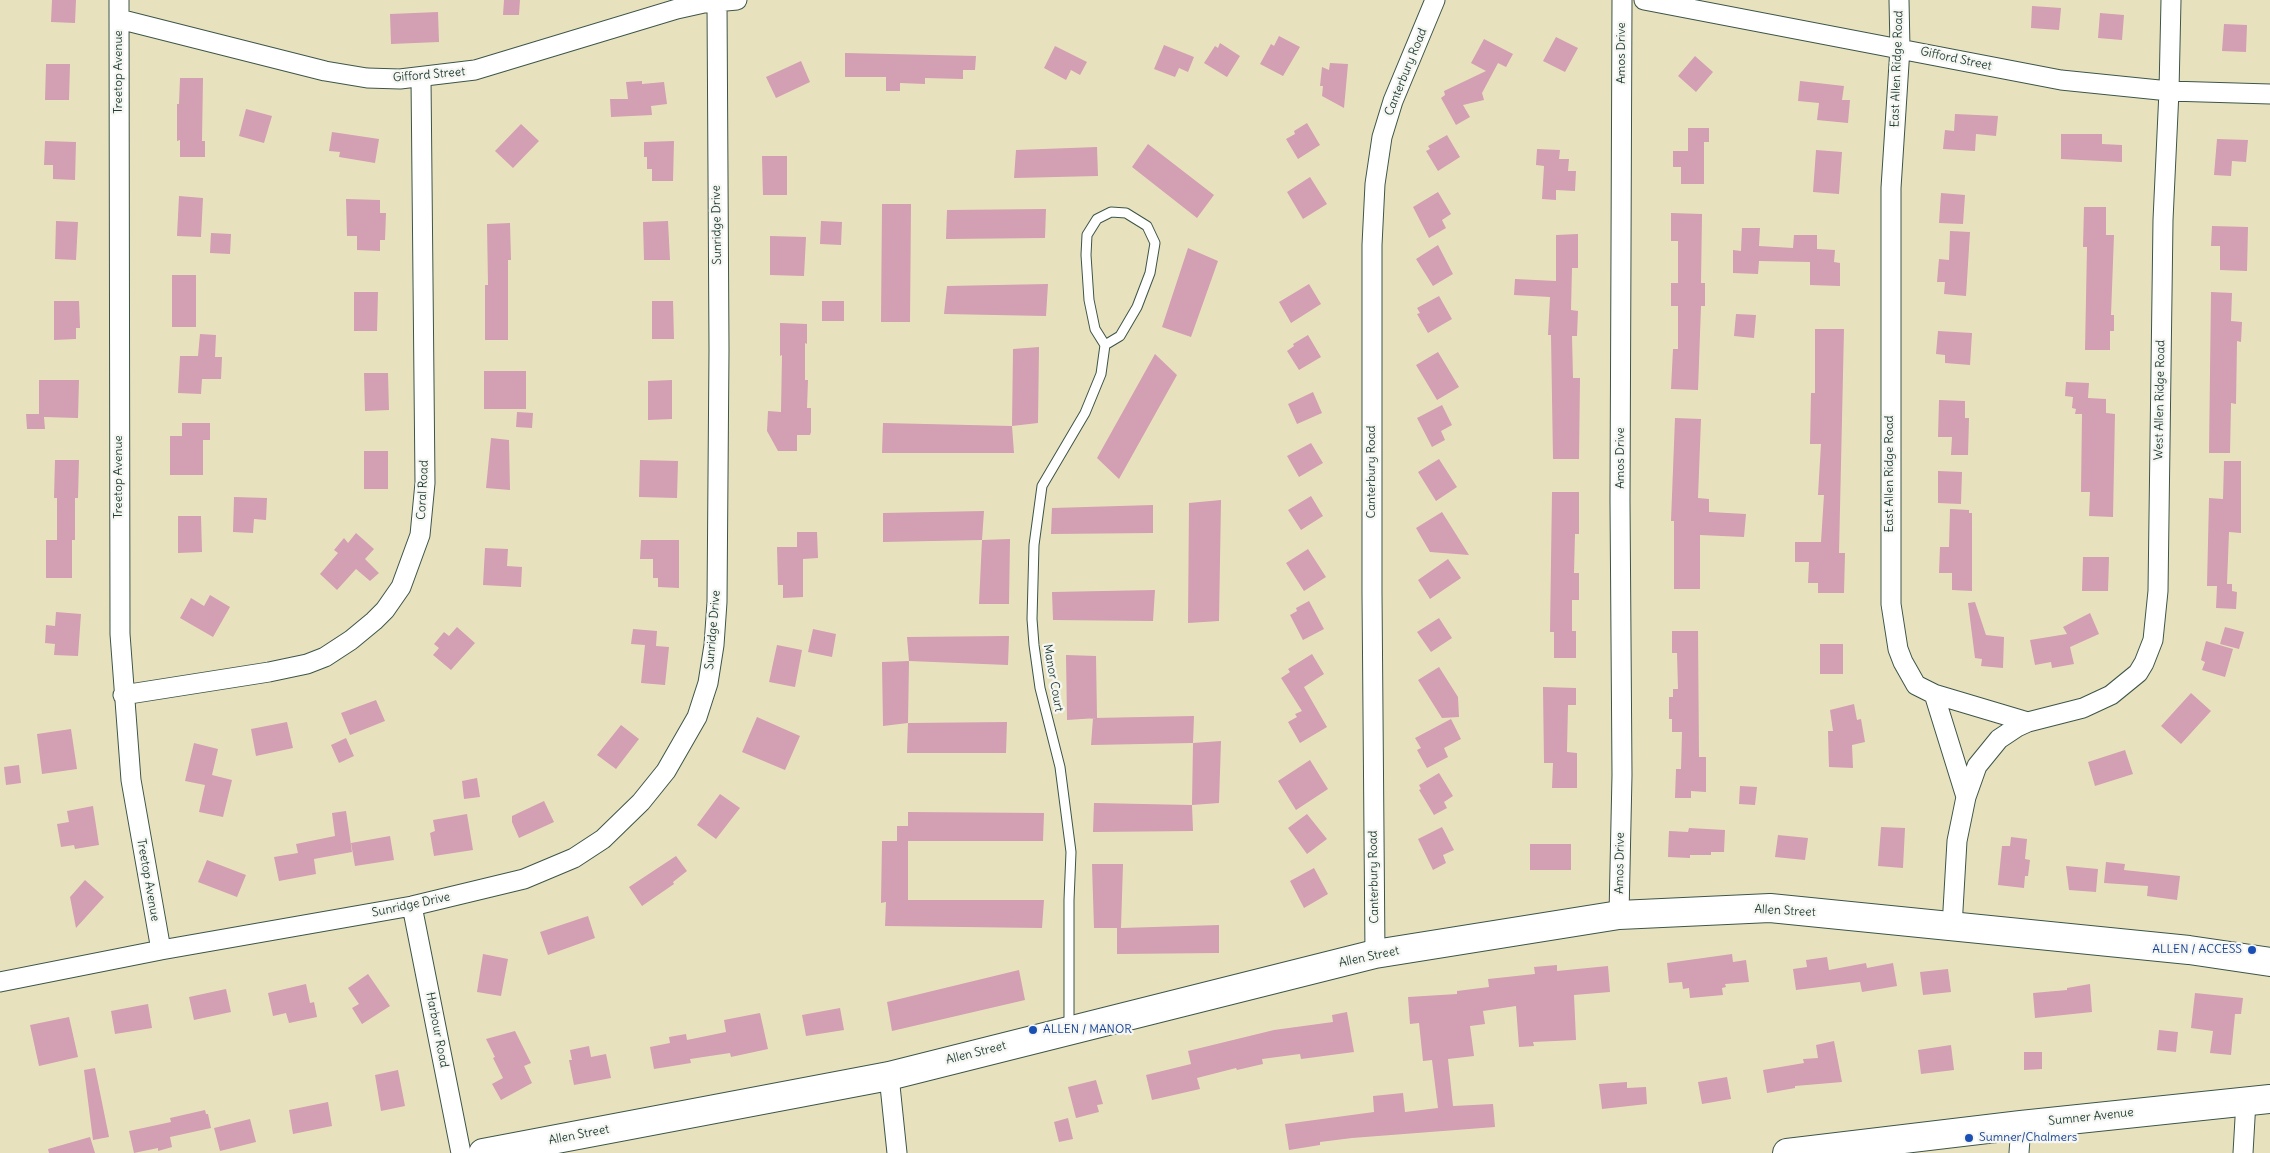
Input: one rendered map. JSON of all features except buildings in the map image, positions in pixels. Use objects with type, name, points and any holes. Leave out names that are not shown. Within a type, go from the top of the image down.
[{"type":"main road","name":"Allen Street","points":[[483,1153],[889,1076],[1375,954],[1619,915],[1770,908],[2180,949],[2270,962]]},
{"type":"main road","name":"Sumner Avenue","points":[[1792,1153],[2262,1098]]},
{"type":"street","name":"Treetop Avenue","points":[[119,0],[118,545],[123,695],[131,780],[161,950]]},
{"type":"street","name":"Gifford Street","points":[[119,19],[325,71],[367,78],[421,78],[475,70],[664,13],[736,0]]},
{"type":"street","name":"Canterbury Road","points":[[1375,954],[1372,245],[1375,184],[1382,137],[1390,110],[1435,0]]},
{"type":"street","name":"Amos Drive","points":[[1619,915],[1622,775],[1620,500],[1622,0]]},
{"type":"street","name":"Gifford Street","points":[[1644,0],[2037,76],[2109,86],[2169,91],[2270,94]]},
{"type":"street","name":"East Allen Ridge Road","points":[[1899,0],[1900,48],[1891,188],[1891,604],[1898,648],[1906,670],[1916,685],[1934,694]]},
{"type":"street","name":"West Allen Ridge Road","points":[[1966,797],[1972,776],[1991,747],[2007,732],[2028,722],[2083,708],[2116,692],[2138,673],[2153,640],[2158,591],[2163,220],[2171,0]]},
{"type":"street","name":"Sunridge Drive","points":[[0,982],[161,950],[412,906],[532,877],[590,849],[627,817],[666,770],[688,735],[703,700],[712,666],[717,602],[719,340],[717,2]]},
{"type":"street","name":"Coral Road","points":[[123,695],[270,672],[308,664],[325,657],[351,640],[374,621],[385,610],[401,587],[420,535],[425,483],[421,78]]},
{"type":"street","points":[[1934,694],[2028,722]]},
{"type":"street","points":[[1934,694],[1966,797],[1957,841],[1952,926]]},
{"type":"street","name":"Harbour Road","points":[[412,906],[462,1153]]},
{"type":"street","points":[[889,1076],[897,1153]]},
{"type":"street","points":[[2242,1153],[2262,1098]]},
{"type":"street","points":[[2019,1153],[2021,1125]]},
{"type":"lane","points":[[1111,212],[1126,213],[1147,226],[1155,242],[1150,273],[1137,307],[1120,336],[1105,345],[1094,329],[1089,300],[1086,255],[1087,235],[1097,219],[1111,212]]},
{"type":"lane","name":"Manor Court","points":[[1069,1030],[1068,900],[1071,852],[1060,767],[1040,688],[1034,644],[1032,619],[1034,545],[1042,486],[1085,413],[1100,374],[1105,345]]},
{"type":"place","name":"ALLEN / ACCESS","points":[[2252,950]]},
{"type":"place","name":"ALLEN / MANOR","points":[[1033,1030]]},
{"type":"place","name":"Sumner/Chalmers","points":[[1969,1138]]}]
